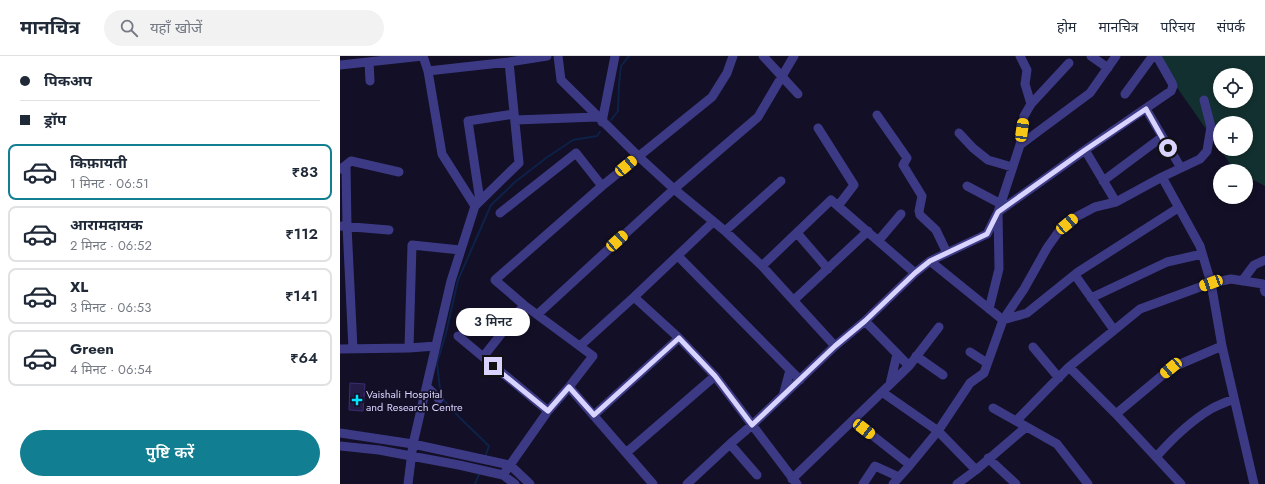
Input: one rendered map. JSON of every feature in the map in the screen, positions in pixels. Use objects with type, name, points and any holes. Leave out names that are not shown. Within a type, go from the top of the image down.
[{"type":"street","points":[[340,65],[423,56],[428,72],[442,154],[478,204]]},
{"type":"street","points":[[428,72],[547,56]]},
{"type":"street","points":[[558,56],[561,80],[638,156],[674,189],[725,231],[762,266],[835,346]]},
{"type":"street","points":[[600,119],[615,56]]},
{"type":"street","points":[[503,475],[548,411],[593,356],[581,345],[524,305],[495,280],[602,186],[712,97],[727,73],[733,56]]},
{"type":"street","points":[[763,56],[798,94]]},
{"type":"street","points":[[538,314],[674,189],[758,117],[794,56]]},
{"type":"street","points":[[1020,56],[1027,70],[1025,84],[1031,104]]},
{"type":"street","points":[[1091,56],[1108,68]]},
{"type":"street","points":[[1020,145],[1090,93],[1116,56]]},
{"type":"street","points":[[1000,208],[1146,109],[1171,91],[1173,86],[1159,60],[1154,56],[1125,94]]},
{"type":"street","points":[[369,62],[370,80]]},
{"type":"street","points":[[408,484],[412,444],[451,281],[460,250],[478,204],[519,163],[509,62]]},
{"type":"street","points":[[687,484],[835,346],[865,321],[915,273],[930,261],[987,234],[1000,208],[1020,145],[1024,116],[1031,104],[1069,63]]},
{"type":"street","points":[[893,484],[938,431],[970,383],[984,373],[1003,320],[1024,289],[1047,248],[1059,232],[1076,217],[1095,207],[1116,202],[1162,177],[1200,159],[1207,151],[1211,127],[1204,100]]},
{"type":"street","points":[[1146,109],[1181,168]]},
{"type":"street","points":[[877,115],[906,158],[903,166],[922,196],[919,213],[936,230],[947,253]]},
{"type":"street","points":[[478,204],[468,121],[514,117],[600,119]]},
{"type":"street","points":[[818,128],[854,185],[838,206]]},
{"type":"street","points":[[959,133],[973,148],[988,160],[1012,167]]},
{"type":"street","points":[[1103,181],[1162,137]]},
{"type":"street","points":[[1085,150],[1116,202]]},
{"type":"street","points":[[500,213],[576,153],[602,186]]},
{"type":"street","points":[[353,349],[343,226],[343,168],[351,161],[399,172]]},
{"type":"street","points":[[1162,177],[1200,246],[1211,283],[1222,346],[1254,484]]},
{"type":"street","points":[[725,231],[781,181]]},
{"type":"street","points":[[967,186],[1000,208]]},
{"type":"street","points":[[762,266],[831,200],[879,240],[915,273]]},
{"type":"street","points":[[991,310],[999,269],[1000,208]]},
{"type":"street","points":[[1003,320],[1026,313],[1074,275],[1178,208]]},
{"type":"street","points":[[879,240],[901,214]]},
{"type":"street","points":[[581,345],[713,222]]},
{"type":"street","points":[[343,226],[389,230]]},
{"type":"street","points":[[794,300],[868,232]]},
{"type":"street","points":[[797,233],[828,269]]},
{"type":"street","points":[[409,348],[412,245],[460,250]]},
{"type":"street","points":[[1091,298],[1167,262],[1202,254]]},
{"type":"street","points":[[678,256],[800,380]]},
{"type":"street","points":[[1242,281],[1254,265],[1265,260]]},
{"type":"street","points":[[930,261],[1003,320]]},
{"type":"street","points":[[1074,275],[1114,330]]},
{"type":"street","points":[[1017,420],[1069,367],[1140,309],[1211,283],[1231,279],[1264,286]]},
{"type":"street","points":[[634,297],[679,338],[715,376],[794,482],[853,420],[909,366],[939,327]]},
{"type":"street","points":[[483,357],[524,305]]},
{"type":"street","points":[[865,321],[909,366]]},
{"type":"street","points":[[458,336],[548,411]]},
{"type":"street","points":[[594,415],[679,338]]},
{"type":"street","points":[[340,349],[436,346]]},
{"type":"street","points":[[1116,414],[1171,368],[1222,346]]},
{"type":"street","points":[[1032,347],[1059,378]]},
{"type":"street","points":[[970,352],[988,363]]},
{"type":"street","points":[[889,385],[897,354]]},
{"type":"street","points":[[916,356],[943,375]]},
{"type":"street","points":[[1069,367],[1116,414],[1181,484]]},
{"type":"street","points":[[783,396],[790,370]]},
{"type":"street","points":[[626,453],[715,376]]},
{"type":"street","points":[[569,387],[653,484]]},
{"type":"street","points":[[426,389],[438,399]]},
{"type":"street","points":[[882,392],[938,431],[972,466]]},
{"type":"street","points":[[1156,457],[1171,440],[1190,423],[1211,409],[1234,399]]},
{"type":"street","points":[[993,408],[1058,444],[1088,484]]},
{"type":"street","points":[[853,420],[910,465]]},
{"type":"street","points":[[957,484],[972,466],[988,458],[1026,427]]},
{"type":"street","points":[[340,433],[412,444],[510,465],[530,484]]},
{"type":"street","points":[[730,444],[757,475]]},
{"type":"street","points":[[340,446],[379,450],[472,468],[503,475],[516,484]]},
{"type":"street","points":[[988,458],[1016,484]]},
{"type":"street","points":[[863,484],[875,466],[899,477]]},
{"type":"green space","points":[[1155,56],[1265,56],[1265,186],[1253,180],[1253,164],[1230,164],[1225,156],[1253,156],[1253,116],[1213,116],[1213,139]]},
{"type":"building","points":[[350,383],[365,384],[363,411],[349,410]]},
{"type":"waterway","points":[[611,120],[618,111],[621,66],[629,56]]},
{"type":"waterway","points":[[485,457],[489,446],[441,397],[437,363],[446,333],[458,280],[491,205],[515,182],[546,158],[573,140],[597,136],[600,132]]},
{"type":"waterway","points":[[475,484],[480,472]]},
{"type":"place","name":"Vaishali Hospital and Research Centre","points":[[357,400]]},
{"type":"route","points":[[493,366],[548,411],[569,387],[594,415],[679,338],[715,376],[752,425],[915,273],[930,261],[987,234],[998,212],[1146,109],[1168,148]]}]
